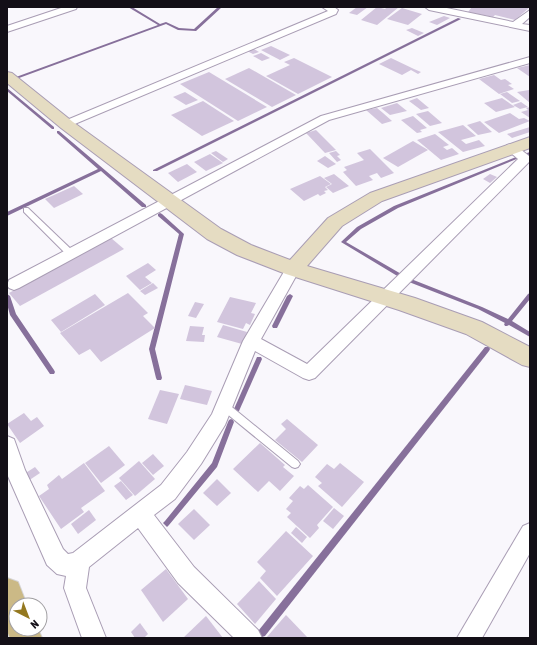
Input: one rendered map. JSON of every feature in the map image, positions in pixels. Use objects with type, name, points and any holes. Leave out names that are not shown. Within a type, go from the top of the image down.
[{"type":"street","points":[[7,29],[73,7]]},
{"type":"street","points":[[66,124],[333,12],[334,10],[326,7]]},
{"type":"street","points":[[429,7],[461,10],[530,28]]},
{"type":"street","points":[[515,25],[530,13]]},
{"type":"street","points":[[14,284],[325,118],[530,60]]},
{"type":"street","points":[[7,76],[66,124],[172,201],[214,234],[244,250],[293,269],[386,297],[474,328],[530,358]]},
{"type":"street","points":[[7,446],[16,472],[55,557],[65,566],[79,561],[168,492],[194,458],[219,419],[252,341],[293,269],[334,222],[376,198],[530,142]]},
{"type":"street","points":[[252,341],[309,373],[525,159],[512,148]]},
{"type":"street","points":[[141,514],[186,575],[250,638]]},
{"type":"street","points":[[469,638],[530,533]]},
{"type":"street","points":[[79,561],[75,588],[94,638]]},
{"type":"lane","points":[[26,210],[71,254]]},
{"type":"lane","points":[[224,406],[295,464]]},
{"type":"building","points":[[357,7],[368,7],[357,15],[349,13]]},
{"type":"building","points":[[377,7],[385,9],[387,7],[399,7],[377,25],[361,20]]},
{"type":"building","points":[[472,7],[530,7],[515,20],[495,15],[493,17],[468,12]]},
{"type":"building","points":[[402,8],[422,14],[408,25],[387,19]]},
{"type":"building","points":[[444,16],[450,18],[437,25],[429,22]]},
{"type":"building","points":[[412,28],[424,33],[418,36],[406,30]]},
{"type":"building","points":[[271,46],[290,55],[280,60],[261,50]]},
{"type":"building","points":[[254,49],[259,52],[253,54],[247,51]]},
{"type":"building","points":[[261,53],[270,58],[262,61],[253,56]]},
{"type":"building","points":[[294,58],[332,77],[298,94],[266,76],[290,65],[284,62]]},
{"type":"building","points":[[391,58],[421,72],[418,74],[411,70],[402,75],[379,64]]},
{"type":"building","points":[[530,65],[530,77],[517,68]]},
{"type":"building","points":[[249,68],[296,95],[272,107],[225,79]]},
{"type":"building","points":[[209,72],[267,107],[238,121],[180,84]]},
{"type":"building","points":[[494,75],[501,80],[505,79],[512,84],[508,85],[514,89],[499,94],[479,79]]},
{"type":"building","points":[[530,90],[530,103],[517,92]]},
{"type":"building","points":[[185,92],[198,100],[186,105],[173,97]]},
{"type":"building","points":[[507,92],[520,101],[512,103],[500,94]]},
{"type":"building","points":[[417,98],[429,108],[421,110],[409,101]]},
{"type":"building","points":[[502,98],[515,107],[496,112],[484,103]]},
{"type":"building","points":[[203,101],[234,121],[202,136],[171,115]]},
{"type":"building","points":[[521,102],[528,107],[520,109],[513,105]]},
{"type":"building","points":[[397,103],[407,111],[390,115],[381,108]]},
{"type":"building","points":[[530,107],[530,118],[521,112],[528,110],[526,108]]},
{"type":"building","points":[[377,108],[392,121],[382,124],[366,110]]},
{"type":"building","points":[[428,111],[442,123],[430,126],[416,114]]},
{"type":"building","points":[[510,113],[519,119],[524,118],[530,121],[499,133],[484,122]]},
{"type":"building","points":[[413,116],[427,128],[420,130],[422,132],[417,133],[401,120]]},
{"type":"building","points":[[480,121],[492,132],[478,135],[467,125]]},
{"type":"building","points":[[463,125],[476,136],[461,140],[466,144],[479,140],[485,146],[463,152],[438,132]]},
{"type":"building","points":[[530,127],[530,132],[512,138],[507,134]]},
{"type":"building","points":[[316,130],[336,150],[325,153],[306,133]]},
{"type":"building","points":[[435,134],[449,145],[443,147],[447,150],[452,148],[459,154],[441,160],[417,140]]},
{"type":"building","points":[[413,141],[428,150],[398,167],[383,158]]},
{"type":"building","points":[[370,149],[394,173],[381,178],[377,173],[369,176],[373,180],[356,186],[343,172],[347,170],[344,167],[364,160],[357,153]]},
{"type":"building","points":[[216,151],[228,159],[223,162],[211,153]]},
{"type":"building","points":[[336,151],[340,155],[337,156],[341,160],[337,162],[329,153]]},
{"type":"building","points":[[210,154],[223,163],[206,171],[194,162]]},
{"type":"building","points":[[325,156],[336,164],[328,168],[317,161]]},
{"type":"building","points":[[187,164],[197,172],[178,182],[168,173]]},
{"type":"building","points":[[334,174],[349,186],[333,193],[326,187],[332,184],[324,178]]},
{"type":"building","points":[[490,174],[497,177],[490,183],[483,179]]},
{"type":"building","points":[[320,176],[331,184],[325,187],[328,190],[324,191],[326,193],[320,196],[318,194],[304,201],[290,189]]},
{"type":"building","points":[[74,186],[83,194],[54,208],[45,199]]},
{"type":"building","points":[[111,238],[124,249],[20,306],[9,293]]},
{"type":"building","points":[[148,263],[156,270],[145,277],[152,283],[140,290],[126,276]]},
{"type":"building","points":[[153,283],[158,288],[145,295],[140,291]]},
{"type":"building","points":[[128,293],[148,313],[143,316],[155,328],[101,362],[90,349],[79,355],[60,333]]},
{"type":"building","points":[[95,294],[105,305],[61,332],[51,320]]},
{"type":"building","points":[[230,297],[256,303],[251,313],[255,314],[250,325],[246,323],[243,329],[217,322]]},
{"type":"building","points":[[195,302],[204,304],[196,318],[188,316]]},
{"type":"building","points":[[223,325],[247,332],[242,344],[217,337]]},
{"type":"building","points":[[190,326],[204,327],[202,335],[205,335],[204,342],[186,341]]},
{"type":"building","points":[[185,385],[212,391],[207,405],[180,399]]},
{"type":"building","points":[[160,390],[179,394],[167,424],[148,419]]},
{"type":"building","points":[[24,413],[31,421],[37,417],[44,426],[20,443],[7,424]]},
{"type":"building","points":[[287,419],[318,445],[302,462],[275,440],[286,429],[281,424]]},
{"type":"building","points":[[260,443],[285,465],[283,467],[294,476],[280,491],[269,481],[258,492],[233,469]]},
{"type":"building","points":[[109,446],[125,465],[101,483],[85,463]]},
{"type":"building","points":[[153,454],[164,466],[153,475],[142,463]]},
{"type":"building","points":[[139,461],[155,479],[135,496],[119,478]]},
{"type":"building","points":[[84,463],[105,491],[81,508],[84,512],[61,529],[39,496],[49,489],[47,485],[59,475],[62,479]]},
{"type":"building","points":[[340,463],[364,482],[342,507],[318,486],[322,483],[315,477],[327,464],[334,469]]},
{"type":"building","points":[[35,467],[40,473],[28,481],[24,474]]},
{"type":"building","points":[[217,479],[231,493],[217,506],[203,493]]},
{"type":"building","points":[[121,481],[133,495],[126,500],[114,486]]},
{"type":"building","points":[[308,485],[333,507],[317,525],[319,528],[310,538],[287,517],[291,513],[286,509],[293,501],[289,498],[300,486],[304,489]]},
{"type":"building","points":[[334,508],[344,516],[333,529],[323,521]]},
{"type":"building","points":[[194,509],[210,525],[194,540],[178,524]]},
{"type":"building","points":[[89,510],[96,520],[78,534],[71,524]]},
{"type":"building","points":[[296,527],[307,537],[302,543],[291,533]]},
{"type":"building","points":[[286,531],[313,556],[277,596],[260,578],[266,571],[257,562]]},
{"type":"building","points":[[166,569],[188,599],[163,622],[141,590]]},
{"type":"building","points":[[259,581],[276,599],[255,624],[237,604]]},
{"type":"building","points":[[286,615],[308,638],[266,638]]},
{"type":"building","points":[[206,616],[223,638],[183,638]]},
{"type":"building","points":[[140,623],[148,634],[144,638],[135,638],[131,632]]},
{"type":"waterway","points":[[130,7],[160,25]]},
{"type":"waterway","points":[[18,77],[166,23],[178,29],[195,30],[220,7]]},
{"type":"waterway","points":[[155,170],[459,19]]},
{"type":"waterway","points":[[7,89],[53,128]]},
{"type":"waterway","points":[[58,132],[101,169]]},
{"type":"waterway","points":[[401,276],[343,242],[359,228],[396,207],[517,158]]},
{"type":"waterway","points":[[7,214],[101,169]]},
{"type":"waterway","points":[[101,169],[144,206]]},
{"type":"waterway","points":[[159,378],[152,349],[182,234],[160,215]]},
{"type":"waterway","points":[[411,281],[480,308],[509,322]]},
{"type":"waterway","points":[[509,322],[530,295]]},
{"type":"waterway","points":[[7,296],[13,315],[52,372]]},
{"type":"waterway","points":[[275,326],[290,296]]},
{"type":"waterway","points":[[509,322],[530,335]]},
{"type":"waterway","points":[[262,633],[487,349]]},
{"type":"waterway","points":[[237,409],[259,359]]},
{"type":"waterway","points":[[167,523],[215,465],[231,422]]}]
